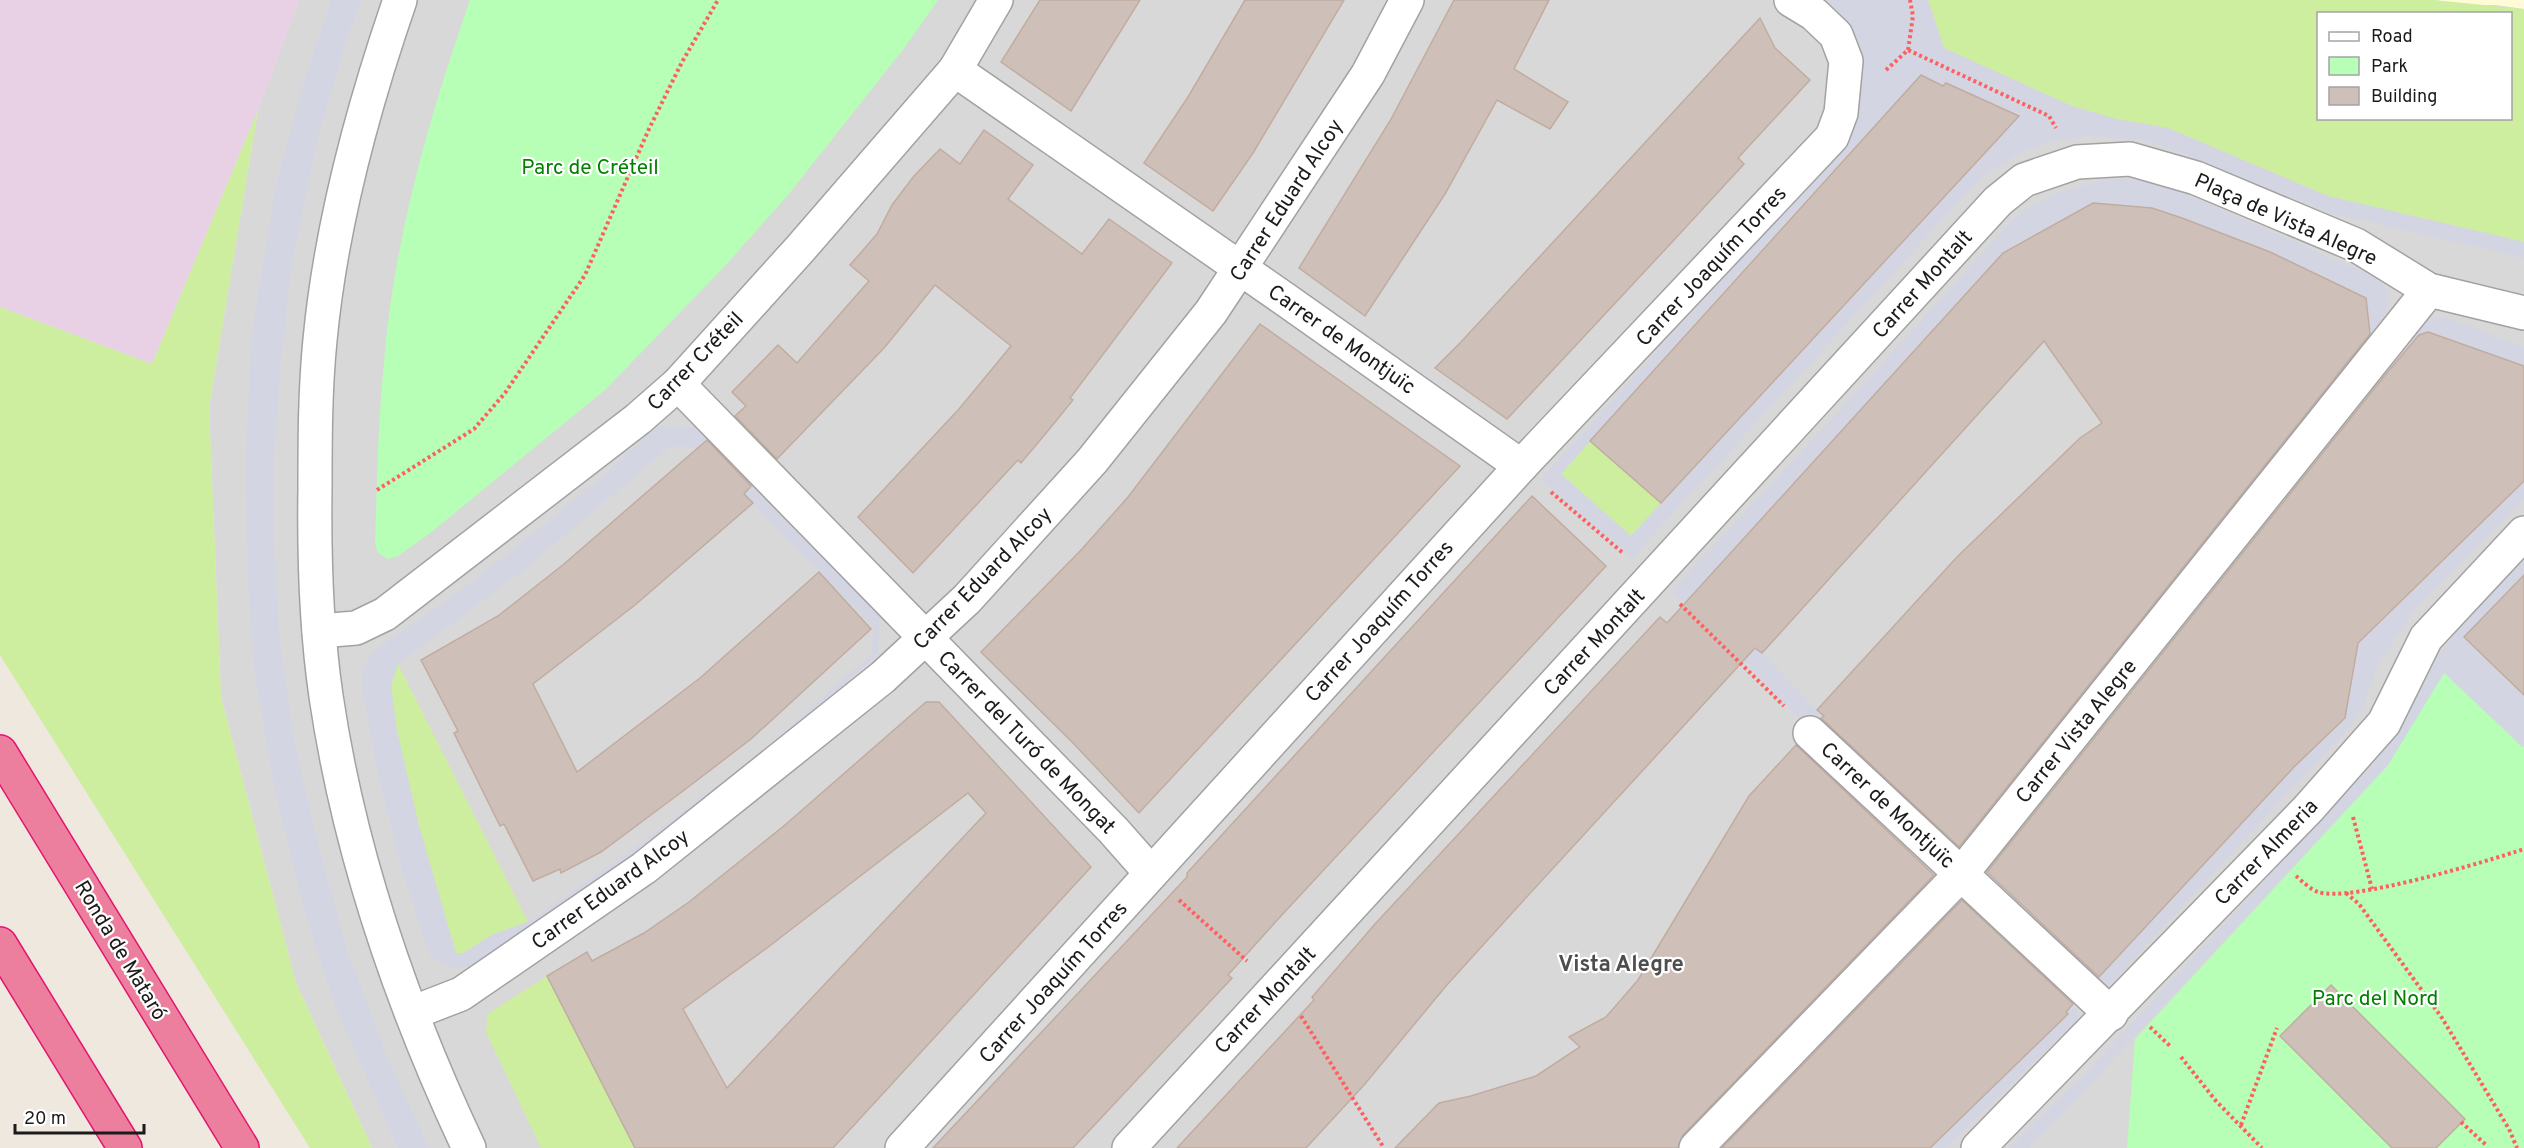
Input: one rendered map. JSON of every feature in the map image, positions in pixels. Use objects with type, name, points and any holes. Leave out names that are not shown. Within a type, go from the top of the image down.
[{"type":"highway","name":"Ronda de Mataró","points":[[0,752],[242,1148]]},
{"type":"highway","points":[[0,945],[124,1148]]},
{"type":"street","points":[[400,0],[370,94],[349,171],[333,252],[320,340],[315,433],[314,533],[319,631],[326,696],[344,790],[369,890],[412,1013],[469,1148]]},
{"type":"street","name":"Carrer Créteil","points":[[319,631],[356,628],[385,614],[638,419],[678,384],[800,249],[955,70],[996,0]]},
{"type":"street","name":"Carrer Eduard Alcoy","points":[[412,1013],[461,994],[645,868],[883,677],[968,598],[1092,461],[1212,312],[1368,74],[1407,0]]},
{"type":"street","name":"Carrer Joaquím Torres","points":[[902,1148],[1521,466],[1832,137],[1840,113],[1846,61],[1836,35],[1814,14],[1791,0]]},
{"type":"street","name":"Carrer de Montjuïc","points":[[955,70],[1521,466]]},
{"type":"street","name":"Plaça de Vista Alegre","points":[[2077,162],[2130,159],[2196,178],[2356,245],[2428,290],[2524,313]]},
{"type":"street","name":"Carrer Montalt","points":[[1129,1148],[1998,201],[2024,180],[2077,162]]},
{"type":"street","name":"Carrer Vista Alegre","points":[[1696,1148],[1962,873],[2428,290]]},
{"type":"street","name":"Carrer del Turó de Mongat","points":[[678,384],[1113,830],[1151,873]]},
{"type":"street","name":"Carrer Almeria","points":[[1978,1148],[2111,1014],[2308,809],[2384,723],[2426,638],[2524,533]]},
{"type":"street","name":"Carrer de Montjuïc","points":[[1810,733],[2111,1014]]},
{"type":"path","points":[[376,490],[474,429],[505,393],[585,275],[648,131],[682,62],[718,0]]},
{"type":"path","points":[[1842,91],[1862,91],[1908,50],[1913,16],[1910,0]]},
{"type":"path","points":[[1908,50],[2049,116]]},
{"type":"path","points":[[1521,466],[1630,560]]},
{"type":"path","name":"Carrer de Montjuïc","points":[[1677,601],[1810,733]]},
{"type":"path","points":[[2350,806],[2372,889]]},
{"type":"path","points":[[2290,872],[2318,892],[2346,893],[2413,880],[2524,849]]},
{"type":"path","points":[[1151,873],[1254,968]]},
{"type":"path","points":[[2346,893],[2365,912],[2442,1018],[2509,1129],[2517,1148]]},
{"type":"path","points":[[1294,1006],[1384,1148]]},
{"type":"path","points":[[2147,1024],[2170,1046]]},
{"type":"path","points":[[2241,1125],[2277,1028]]},
{"type":"path","points":[[2181,1057],[2216,1101],[2262,1148]]},
{"type":"path","points":[[2461,1122],[2486,1144]]},
{"type":"shaded area","points":[[0,0],[299,0],[258,110],[152,364],[0,307]]},
{"type":"shaded area","name":"Vista Alegre","points":[[299,0],[2524,0],[2524,1148],[372,1148],[296,983],[221,697],[209,407],[258,110]]},
{"type":"shaded area","points":[[331,0],[362,0],[347,38],[318,136],[292,262],[274,455],[274,544],[279,632],[293,737],[320,852],[348,953],[390,1064],[429,1148],[398,1148],[335,1006],[303,906],[273,781],[254,668],[248,578],[245,466],[252,332],[276,185],[305,78]]},
{"type":"shaded area","points":[[1827,0],[1928,0],[1944,48],[2072,106],[2116,119],[2168,128],[2328,196],[2524,242],[2524,258],[2330,213],[2146,141],[2088,136],[2054,141],[2024,151],[2001,164],[1976,183],[1632,558],[1540,480],[1843,147],[1858,115],[1861,91],[1860,59],[1840,14]],"holes":[[[1920,75],[1943,86],[1946,83],[2018,117],[1631,536],[1561,474]]]},
{"type":"shaded area","points":[[2434,0],[2524,0],[2524,9],[2495,5],[2464,5]]},
{"type":"shaded area","points":[[2107,179],[2127,179],[2165,185],[2377,278],[2388,292],[2387,312],[2048,742],[1962,844],[1954,847],[1812,731],[1672,590],[2014,218],[2031,206],[2060,192]],"holes":[[[2093,203],[2152,208],[2270,252],[2361,295],[2366,302],[2365,320],[1817,710],[1762,653],[1695,592],[1995,261],[2023,241]]]},
{"type":"shaded area","points":[[2445,317],[2524,347],[2524,366],[2428,332],[2419,335],[2130,696],[2294,767],[2345,715],[2359,643],[2524,481],[2524,499],[2415,609],[2379,663],[2362,709],[2353,723],[2111,983],[2105,986],[1984,875],[1983,866],[2418,324],[2432,318]]},
{"type":"shaded area","points":[[656,427],[696,427],[880,615],[878,654],[805,720],[663,834],[488,956],[468,966],[454,968],[446,966],[432,958],[426,945],[400,864],[379,779],[362,676],[367,661],[375,650],[458,592],[552,519]],"holes":[[[671,446],[698,448],[873,627],[872,653],[759,754],[640,844],[528,922],[494,934],[463,953],[456,953],[419,826],[397,731],[391,686],[398,664],[523,570]]]},
{"type":"shaded area","points":[[2524,559],[2524,746],[2444,673],[2388,765],[2054,1123],[2029,1148],[2008,1148],[2089,1069],[2375,762],[2396,735],[2438,657],[2461,625]]},
{"type":"shaded area","points":[[1958,897],[2070,1001],[2077,1010],[2076,1022],[1945,1148],[1930,1148],[2068,1014],[1956,906],[1726,1148],[1716,1148]]},
{"type":"green space","name":"Parc de Créteil","points":[[470,0],[938,0],[905,47],[788,195],[724,267],[605,390],[429,534],[398,556],[388,559],[378,553],[375,543],[380,407],[389,316],[415,178],[427,133]]},
{"type":"green space","points":[[1928,0],[2434,0],[2524,9],[2524,242],[2328,196],[2168,128],[2116,119],[2072,106],[1944,48]]},
{"type":"green space","points":[[258,110],[209,407],[221,697],[296,983],[372,1148],[310,1148],[0,655],[0,307],[152,364]]},
{"type":"green space","points":[[1590,441],[1661,503],[1632,537],[1561,474]]},
{"type":"green space","points":[[398,664],[528,922],[494,934],[463,953],[456,953],[419,826],[397,731],[391,686]]},
{"type":"green space","name":"Parc del Nord","points":[[2444,672],[2522,747],[2524,746],[2524,1148],[2127,1148],[2135,1039],[2388,765]]},
{"type":"green space","points":[[547,976],[635,1148],[541,1148],[486,1032],[488,1014]]},
{"type":"building","points":[[1040,0],[1140,0],[1071,111],[1001,62]]},
{"type":"building","points":[[1245,0],[1344,0],[1253,153],[1213,211],[1144,163],[1188,97]]},
{"type":"building","points":[[1454,0],[1549,0],[1514,69],[1568,102],[1550,129],[1497,100],[1445,194],[1365,316],[1299,268],[1390,121]]},
{"type":"building","points":[[1760,18],[1775,48],[1810,80],[1738,158],[1744,164],[1674,240],[1507,419],[1435,368],[1460,343]]},
{"type":"building","points":[[1921,75],[1943,86],[1946,83],[2019,116],[1661,503],[1590,441]]},
{"type":"building","points":[[984,130],[1033,165],[1008,199],[1082,254],[1109,219],[1172,263],[1070,398],[1073,400],[1047,432],[1021,463],[1018,460],[913,573],[858,517],[959,409],[1011,346],[935,285],[885,347],[777,459],[735,416],[746,406],[732,392],[778,345],[797,363],[869,281],[850,265],[877,234],[892,205],[914,176],[940,149],[960,164]]},
{"type":"building","points":[[2093,203],[2152,208],[2270,252],[2366,298],[2370,334],[1959,847],[1821,718],[1824,716],[1817,710],[1957,557],[2080,438],[2102,423],[2044,341],[1762,653],[1755,648],[1513,912],[1446,986],[1364,1085],[1306,1148],[1177,1148],[1314,1000],[1312,997],[1375,924],[1660,617],[1667,623],[2003,253]]},
{"type":"building","points":[[1260,324],[1460,466],[1139,813],[1073,743],[981,652],[1082,549],[1128,497]]},
{"type":"building","points":[[2428,332],[2524,366],[2524,481],[2358,643],[2345,718],[2294,767],[2099,977],[1987,872],[2386,374],[2419,335]]},
{"type":"building","points":[[707,440],[751,486],[744,494],[753,503],[635,605],[533,684],[577,772],[700,678],[819,572],[871,629],[751,739],[683,791],[601,852],[561,873],[560,869],[533,881],[504,824],[500,826],[454,733],[458,731],[421,660],[498,616],[564,564]]},
{"type":"building","points":[[1532,496],[1606,566],[1280,917],[1228,975],[1232,978],[1073,1148],[933,1148],[1187,877],[1187,873]]},
{"type":"building","points":[[2524,575],[2524,695],[2464,637]]},
{"type":"building","points":[[926,702],[939,702],[1091,867],[833,1148],[635,1148],[547,976],[587,952],[592,961],[644,933],[689,902],[785,825]],"holes":[[[968,793],[986,813],[727,1088],[683,1009],[767,948]]]},
{"type":"building","points":[[1796,745],[1934,875],[1683,1135],[1678,1148],[1395,1148],[1439,1103],[1471,1096],[1536,1076],[1580,1047],[1569,1037],[1606,1017],[1638,980],[1749,796]]},
{"type":"building","points":[[1962,900],[2073,1004],[2066,1012],[2068,1014],[1930,1148],[1722,1148]]},
{"type":"building","points":[[2331,985],[2465,1119],[2436,1148],[2392,1148],[2280,1036]]},
{"type":"district","name":"Vista Alegre","points":[[1621,963]]}]
